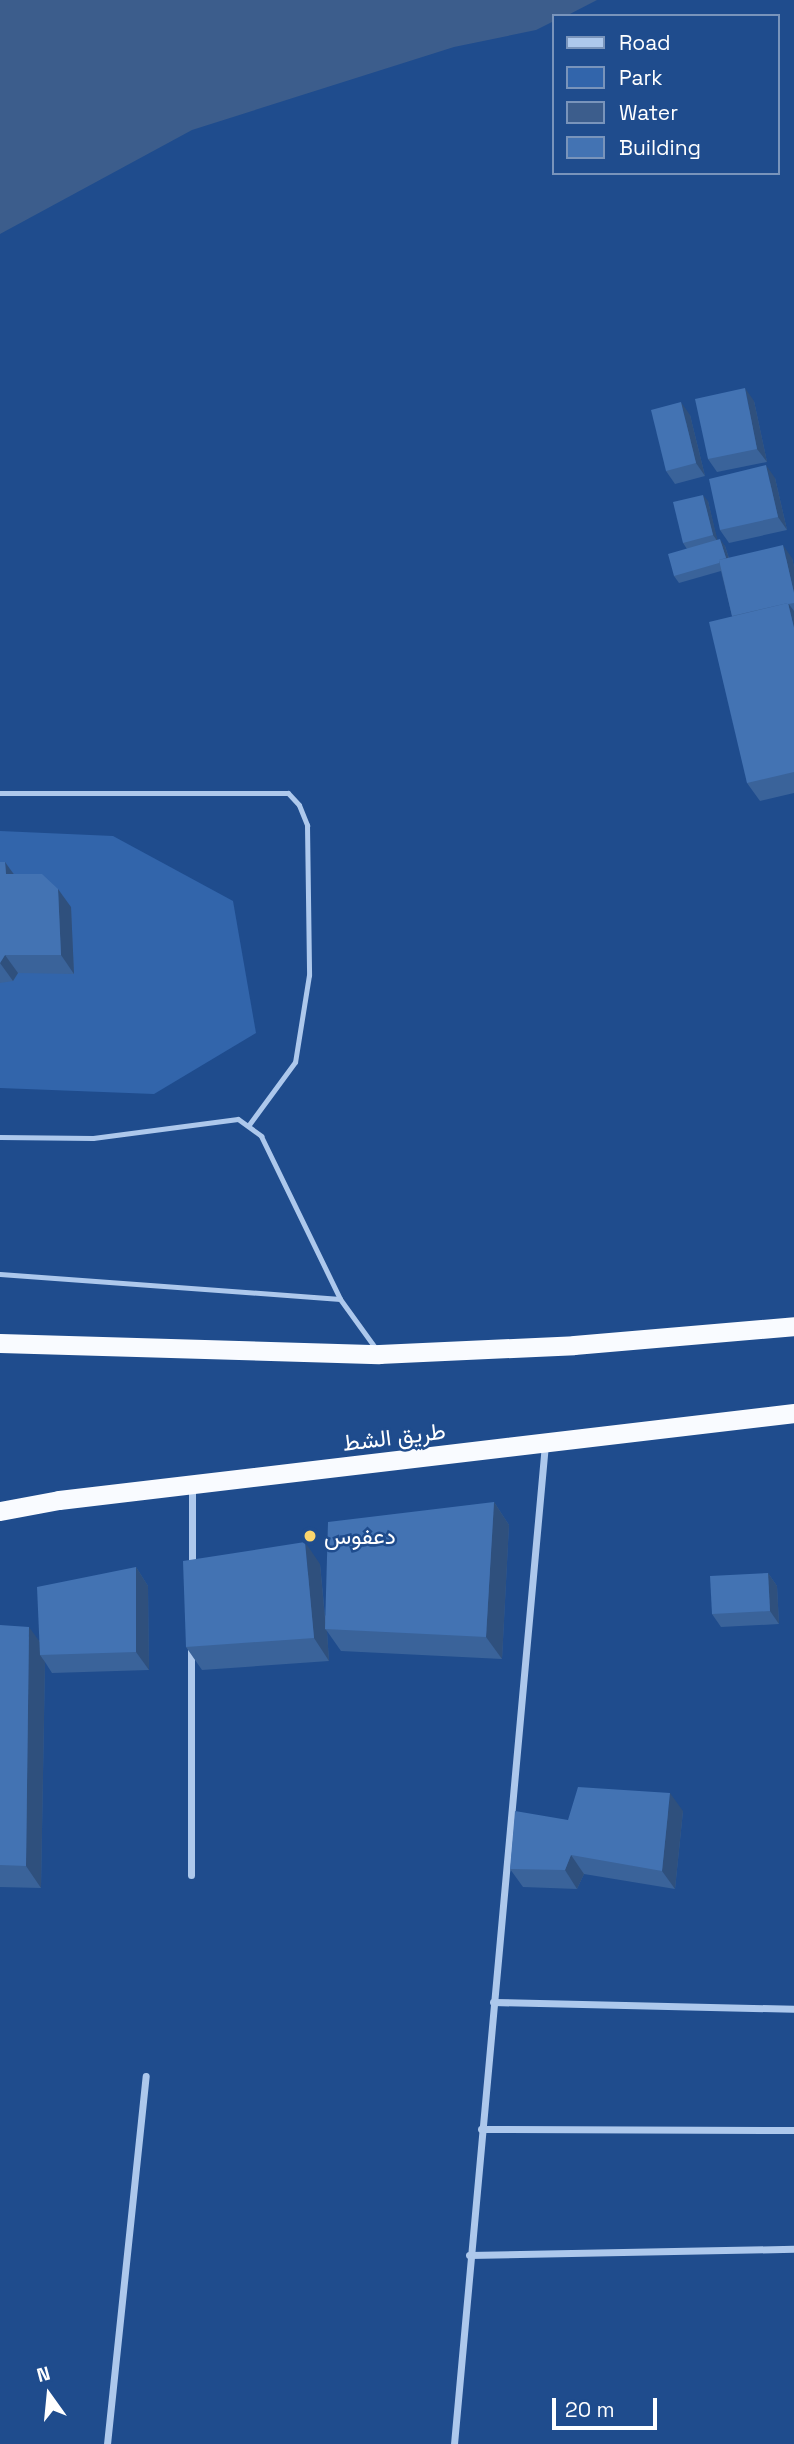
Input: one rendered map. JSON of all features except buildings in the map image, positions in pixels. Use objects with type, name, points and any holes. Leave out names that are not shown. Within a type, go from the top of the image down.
[{"type":"highway","points":[[0,1343],[164,1352],[379,1354],[574,1345],[794,1326]]},
{"type":"highway","name":"طريق الشط","points":[[0,1511],[192,1484],[794,1413]]},
{"type":"street","points":[[454,2444],[469,2255],[545,1444]]},
{"type":"street","points":[[191,1582],[192,1484]]},
{"type":"street","points":[[191,1638],[191,1875]]},
{"type":"street","points":[[493,2002],[794,2009]]},
{"type":"street","points":[[107,2444],[146,2076]]},
{"type":"street","points":[[481,2129],[794,2130]]},
{"type":"street","points":[[469,2255],[794,2249]]},
{"type":"lane","points":[[0,793],[288,793],[299,805],[307,825],[309,975],[295,1062],[248,1126]]},
{"type":"lane","points":[[0,1137],[93,1138],[238,1119],[261,1136],[340,1300],[379,1354]]},
{"type":"lane","points":[[0,1274],[96,1278],[340,1300]]},
{"type":"green space","points":[[0,831],[113,836],[233,901],[256,1033],[154,1094],[0,1088]]},
{"type":"water","points":[[0,0],[597,0],[570,14],[552,14],[552,22],[536,30],[454,47],[192,130],[0,234]]},
{"type":"place","name":"دعفوس","points":[[310,1536]]}]
